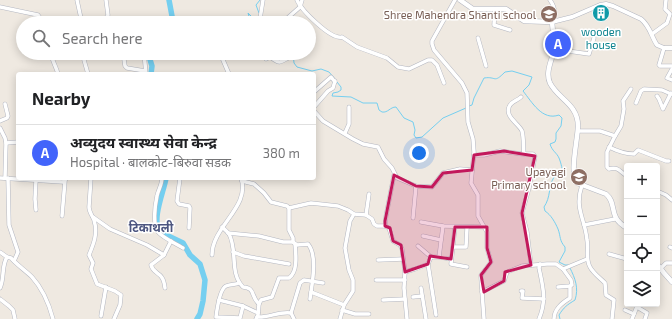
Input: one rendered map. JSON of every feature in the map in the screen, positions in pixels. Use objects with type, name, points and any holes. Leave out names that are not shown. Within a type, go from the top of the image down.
[{"type":"main road","points":[[460,0],[468,2],[474,9],[508,10],[524,21],[552,22],[554,49],[551,58],[549,78],[553,86],[574,110],[578,121],[574,174],[575,181],[606,194],[609,197],[615,219],[624,226]]},
{"type":"main road","points":[[660,269],[672,282]]},
{"type":"street","points":[[77,0],[80,16]]},
{"type":"street","points":[[106,0],[108,16]]},
{"type":"street","points":[[260,16],[263,0]]},
{"type":"street","points":[[297,0],[300,7],[310,16]]},
{"type":"street","points":[[290,16],[300,7],[302,0]]},
{"type":"street","points":[[455,0],[432,41],[433,47],[462,83],[467,93],[468,122],[473,138],[474,155],[472,186],[478,195],[478,216],[487,232],[486,248],[490,262],[481,274],[484,319]]},
{"type":"street","points":[[550,0],[554,9],[554,18],[552,22]]},
{"type":"street","points":[[652,34],[668,21],[670,14],[665,9],[666,0]]},
{"type":"street","points":[[552,22],[572,17],[600,4],[608,4],[641,19],[645,22],[657,45],[664,48],[672,48]]},
{"type":"street","points":[[0,7],[39,16]]},
{"type":"street","points":[[496,9],[494,25],[510,30]]},
{"type":"street","points":[[316,21],[330,34],[338,38],[344,38],[356,47],[388,58],[398,67],[409,69],[430,60],[437,65],[444,83]]},
{"type":"street","points":[[478,38],[486,66]]},
{"type":"street","points":[[554,49],[589,54],[594,38]]},
{"type":"street","points":[[664,48],[659,65],[672,66]]},
{"type":"street","points":[[53,60],[57,72]]},
{"type":"street","points":[[84,60],[87,72]]},
{"type":"street","points":[[125,60],[125,66],[127,68],[142,72]]},
{"type":"street","points":[[145,60],[146,72]]},
{"type":"street","points":[[223,60],[228,72]]},
{"type":"street","points":[[274,60],[279,62],[284,60]]},
{"type":"street","points":[[437,65],[444,60]]},
{"type":"street","points":[[672,69],[667,78],[672,80]]},
{"type":"street","points":[[316,90],[330,77],[335,81],[332,89],[328,91],[316,105]]},
{"type":"street","points":[[624,174],[616,168],[609,169],[607,167],[606,156],[609,147],[621,126],[624,109],[623,101],[631,89]]},
{"type":"street","points":[[636,103],[641,91],[644,90],[662,90],[672,93],[663,109],[657,96]]},
{"type":"street","points":[[521,97],[513,102],[509,107],[509,110],[513,121],[522,132],[524,154]]},
{"type":"street","points":[[0,121],[8,118],[5,104]]},
{"type":"street","points":[[344,133],[349,124],[349,107]]},
{"type":"street","points":[[316,114],[323,122],[359,142],[378,148],[384,159],[392,168],[394,175],[385,226]]},
{"type":"street","points":[[0,128],[6,143],[9,225],[18,252],[14,261]]},
{"type":"street","points":[[578,131],[600,131],[615,136]]},
{"type":"street","points":[[6,143],[16,142]]},
{"type":"street","points":[[609,147],[624,153],[632,154],[635,154],[637,150],[643,151],[669,161]]},
{"type":"street","points":[[474,155],[484,155],[500,151],[533,154],[535,159],[522,213],[528,239],[531,265]]},
{"type":"street","points":[[394,175],[397,178],[416,186],[432,187],[443,173],[460,169],[472,170]]},
{"type":"street","points":[[0,178],[16,179]]},
{"type":"street","points":[[36,210],[36,180],[66,180],[62,216]]},
{"type":"street","points":[[91,180],[89,208],[93,217],[96,236],[90,255],[93,264],[91,268],[97,284],[115,291],[121,296],[119,309],[114,319]]},
{"type":"street","points":[[162,180],[157,196],[154,218],[157,231],[159,234],[183,248]]},
{"type":"street","points":[[180,180],[177,201],[179,204],[189,206],[190,208],[189,228]]},
{"type":"street","points":[[212,255],[215,239],[222,227],[227,222],[241,197],[241,180],[254,184],[271,202],[281,204],[289,208],[315,203],[344,208],[354,214],[366,215],[372,219],[374,224],[377,226],[385,226],[390,229],[393,241],[402,246],[405,272],[404,288],[407,319]]},
{"type":"street","points":[[582,185],[579,206],[587,239],[587,259],[590,268],[605,282],[606,295],[614,300],[612,319]]},
{"type":"street","points":[[413,218],[416,186]]},
{"type":"street","points":[[660,192],[672,200]]},
{"type":"street","points":[[366,215],[369,194]]},
{"type":"street","points":[[289,208],[289,230],[293,238],[297,257],[292,276],[289,278],[279,278],[272,297],[261,300],[256,318],[281,312],[291,313]]},
{"type":"street","points":[[340,319],[344,304],[353,291],[353,278],[349,270],[345,248],[350,221],[354,214]]},
{"type":"street","points":[[93,217],[110,229],[147,244],[164,255]]},
{"type":"street","points":[[584,225],[615,219]]},
{"type":"street","points":[[421,222],[467,228],[484,227]]},
{"type":"street","points":[[439,257],[443,226]]},
{"type":"street","points":[[222,227],[228,233],[239,282],[243,287],[250,288],[252,290],[255,301],[259,304]]},
{"type":"street","points":[[455,227],[451,258],[452,265],[467,266]]},
{"type":"street","points":[[453,247],[466,247],[467,228]]},
{"type":"street","points":[[228,233],[259,236],[283,242],[306,243],[311,248],[314,262],[310,299]]},
{"type":"street","points":[[423,236],[441,240]]},
{"type":"street","points":[[165,288],[162,276],[153,270],[151,265],[164,255],[171,241]]},
{"type":"street","points":[[418,246],[431,257],[451,258]]},
{"type":"street","points":[[0,252],[11,258],[40,287],[48,302],[53,318]]},
{"type":"street","points":[[233,252],[248,257],[289,264]]},
{"type":"street","points":[[609,254],[624,258]]},
{"type":"street","points":[[0,288],[3,279],[4,262],[7,257]]},
{"type":"street","points":[[431,257],[428,264],[436,315]]},
{"type":"street","points":[[378,260],[403,259]]},
{"type":"street","points":[[563,269],[587,259]]},
{"type":"street","points":[[482,292],[503,282],[507,272],[522,266],[553,263],[563,269],[571,280],[572,285],[570,286],[570,298],[559,306],[554,319]]},
{"type":"street","points":[[660,269],[666,263],[672,263]]},
{"type":"street","points":[[405,272],[428,264]]},
{"type":"street","points":[[539,319],[544,307],[544,291],[539,268],[540,264]]},
{"type":"street","points":[[294,319],[291,313],[300,283],[304,280],[323,283]]},
{"type":"street","points":[[376,280],[405,280]]},
{"type":"street","points":[[239,282],[236,285],[228,285],[222,289],[216,317],[240,318],[243,306]]},
{"type":"street","points":[[558,286],[570,286]]},
{"type":"street","points":[[101,316],[106,287]]},
{"type":"street","points":[[421,288],[426,319]]},
{"type":"street","points":[[522,291],[522,298],[544,299]]},
{"type":"street","points":[[311,292],[344,304]]},
{"type":"street","points":[[414,297],[422,296]]},
{"type":"street","points":[[0,299],[9,306],[15,319]]},
{"type":"street","points":[[383,300],[405,299]]},
{"type":"street","points":[[219,300],[243,306],[258,313]]},
{"type":"street","points":[[424,304],[434,303]]},
{"type":"street","points":[[632,319],[638,307]]},
{"type":"street","points":[[640,307],[647,312],[645,319]]},
{"type":"street","points":[[342,310],[355,314],[368,314]]},
{"type":"street","points":[[625,310],[634,314]]},
{"type":"highlighted area","points":[[504,151],[535,156],[522,213],[531,265],[505,272],[504,281],[484,292],[481,275],[491,262],[487,248],[487,227],[455,227],[451,259],[430,256],[428,264],[405,272],[401,245],[393,241],[390,228],[385,226],[385,221],[394,175],[416,186],[432,187],[443,173],[472,170],[474,155]]},
{"type":"waterway","points":[[169,0],[172,16]]},
{"type":"waterway","points":[[259,13],[256,5],[260,0]]},
{"type":"waterway","points":[[249,16],[248,13],[251,16]]},
{"type":"waterway","points":[[150,60],[152,66],[151,72]]},
{"type":"waterway","points":[[294,60],[297,67],[312,71],[321,69],[329,72],[335,79]]},
{"type":"waterway","points":[[469,106],[472,105],[484,78],[497,79],[505,72],[512,71],[532,77],[529,85],[523,91],[538,109],[547,115],[559,115],[562,118],[561,126],[556,133],[555,142],[550,144],[559,158],[562,166],[562,175],[554,177],[548,200],[544,207],[545,211],[556,224],[565,247],[565,251],[559,262],[568,265]]},
{"type":"waterway","points":[[337,82],[341,87],[341,90],[333,93],[332,96],[351,97],[363,103],[377,103],[379,110],[382,112],[386,112],[396,107],[404,118],[413,122],[415,130],[414,135],[416,138],[422,137],[443,118],[466,108]]},
{"type":"waterway","points":[[165,180],[157,213],[158,227],[160,232],[183,243],[190,255],[200,264],[205,280],[203,301],[200,314],[197,319]]},
{"type":"waterway","points":[[560,319],[559,315],[561,312],[566,306],[575,300],[577,291],[576,283],[570,268]]},
{"type":"place","name":"wooden house","points":[[601,13]]},
{"type":"place","name":"Shree Mahendra Shanti school","points":[[549,14]]},
{"type":"place","name":"अव्युदय स्वास्थ्य सेवा केन्द्र","points":[[558,44]]},
{"type":"place","name":"Upayagi Primary school","points":[[579,177]]},
{"type":"district","name":"टिकाथली","points":[[151,227]]}]
